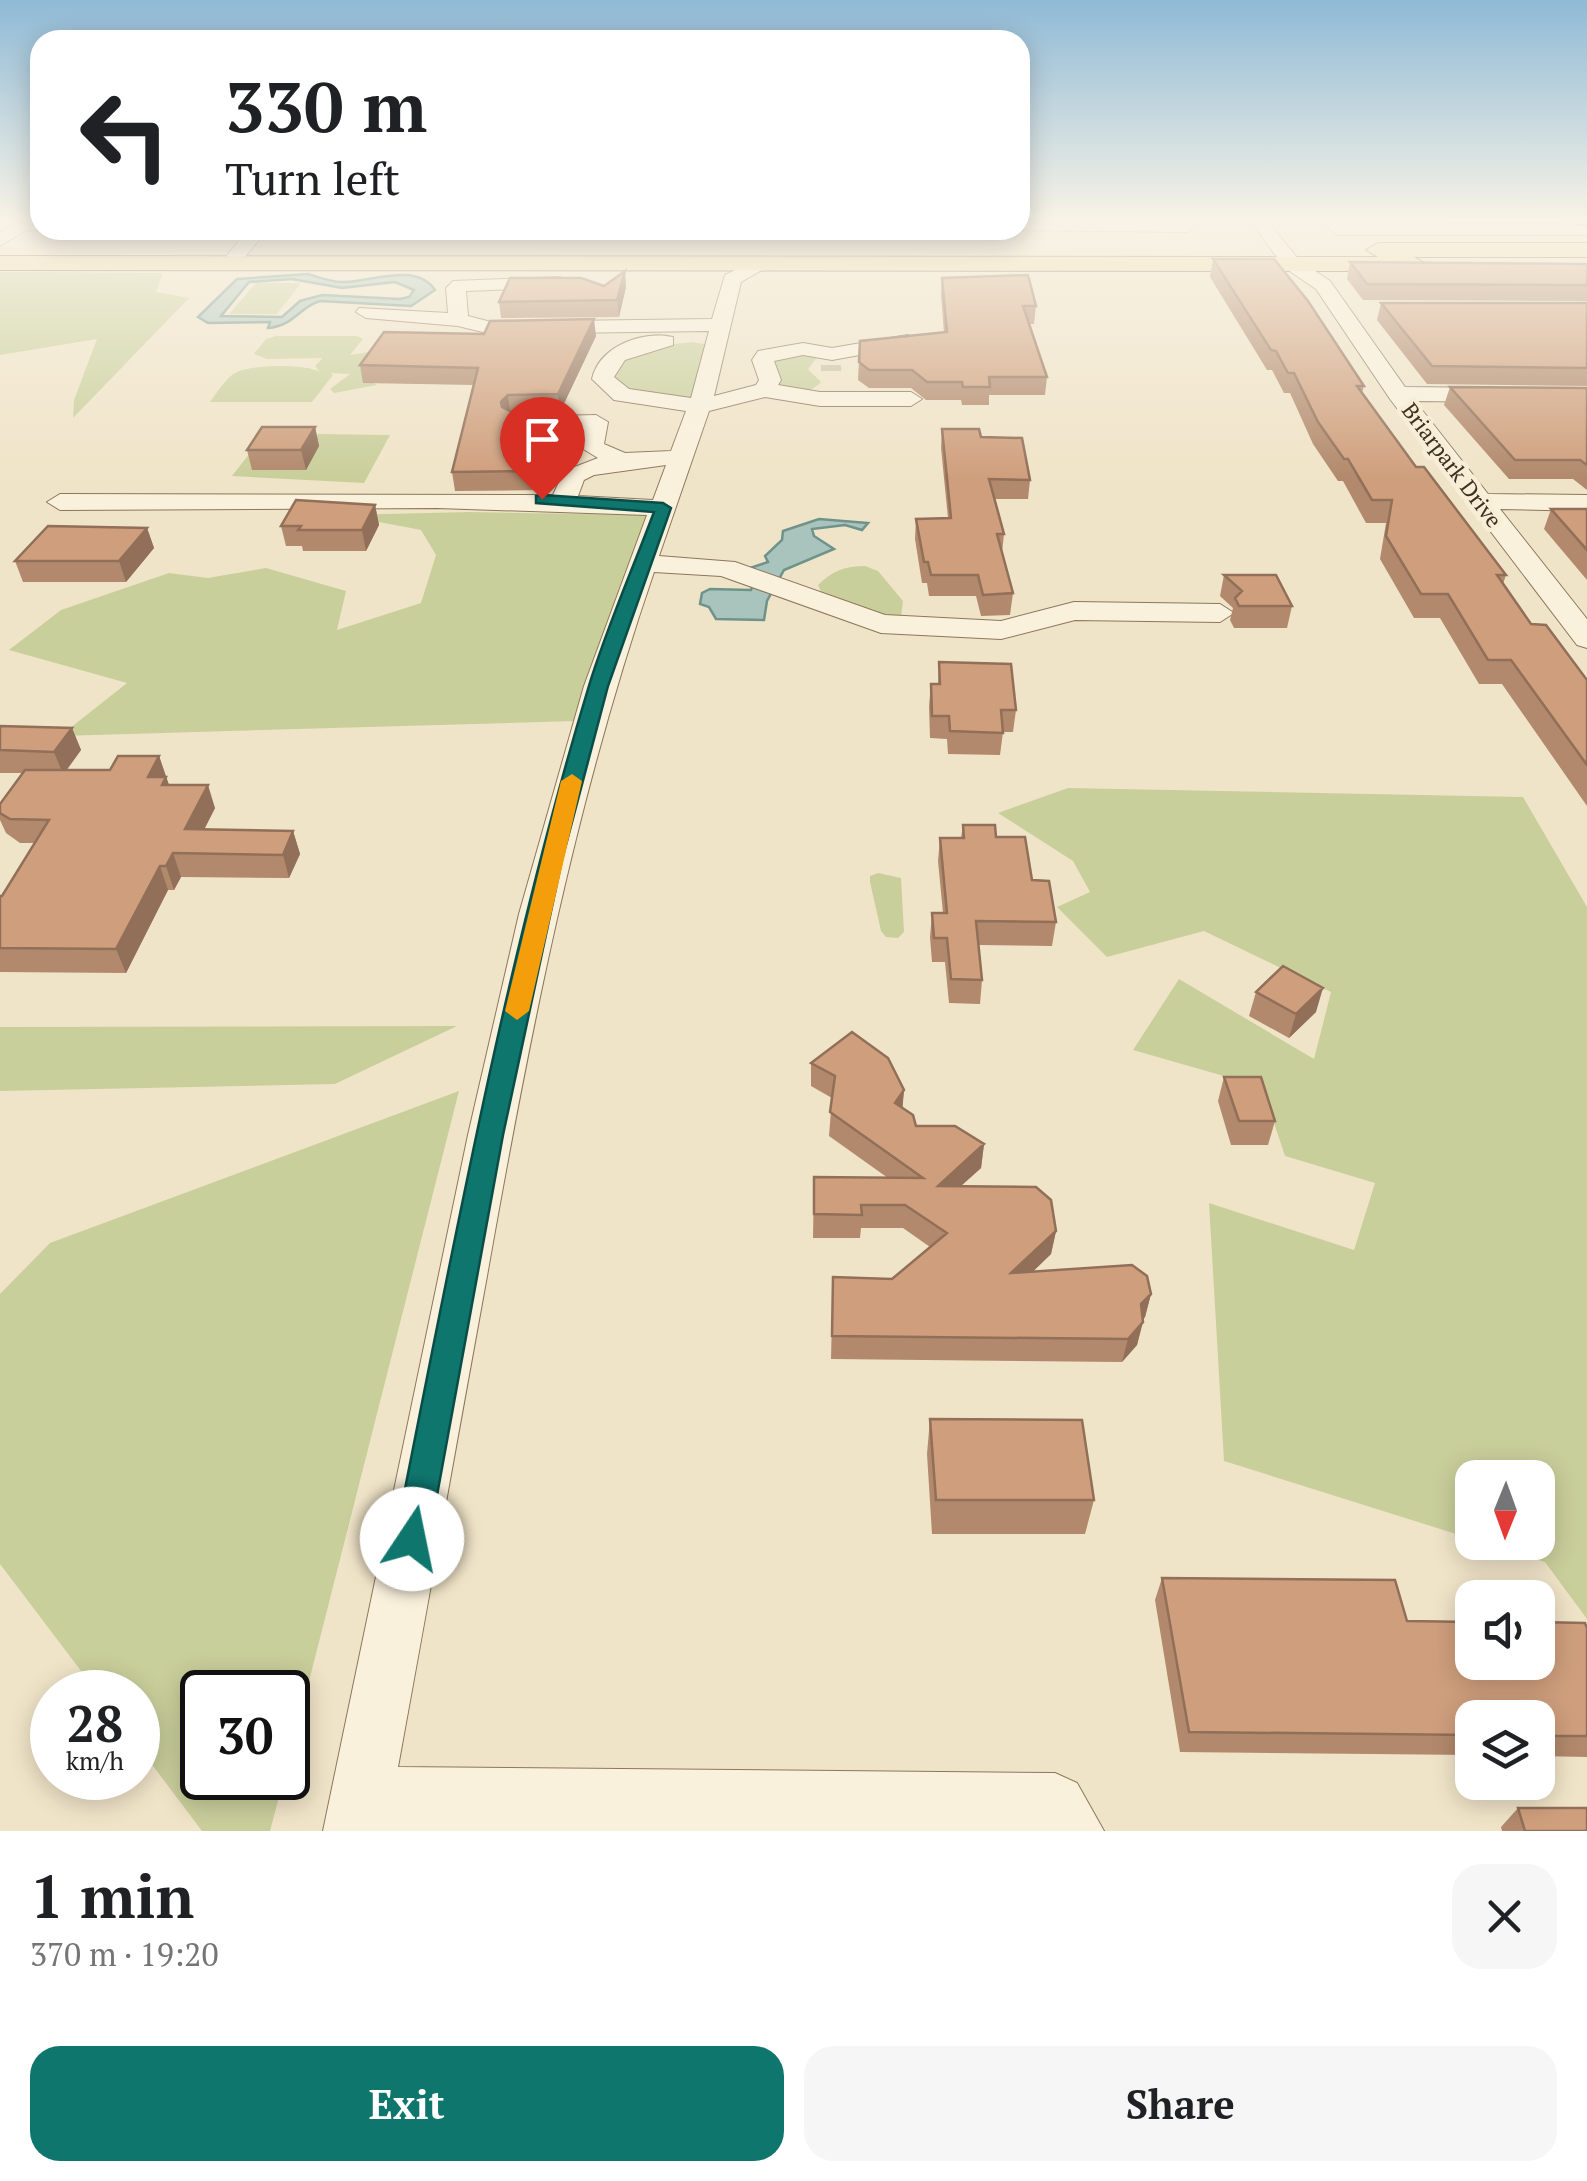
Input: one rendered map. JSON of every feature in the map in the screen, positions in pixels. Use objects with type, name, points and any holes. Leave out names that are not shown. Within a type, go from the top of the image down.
[{"type":"street","points":[[457,307],[458,320]]},
{"type":"street","points":[[641,307],[656,314],[651,325]]},
{"type":"street","points":[[726,307],[700,406],[598,686],[535,930],[490,1135],[359,1814],[526,1796],[1055,1805],[1072,1831]]},
{"type":"street","name":"Briarpark Drive","points":[[1347,307],[1398,394],[1587,640]]},
{"type":"street","points":[[366,312],[458,320],[492,328],[722,324]]},
{"type":"street","points":[[722,324],[648,343],[611,358],[603,379],[622,394],[700,406],[766,390],[820,399],[912,399]]},
{"type":"street","points":[[820,399],[831,363],[878,343],[914,341]]},
{"type":"street","points":[[766,390],[770,380],[763,360],[766,356],[804,349],[831,363]]},
{"type":"street","points":[[1398,394],[1587,396]]},
{"type":"street","points":[[518,422],[596,422],[592,447],[623,461]]},
{"type":"street","points":[[563,501],[572,476],[623,461],[681,458]]},
{"type":"street","points":[[60,502],[563,501],[663,508]]},
{"type":"street","points":[[1480,501],[1587,503]]},
{"type":"street","points":[[643,563],[725,568],[866,620],[944,629],[1001,630],[1074,611],[1220,613]]},
{"type":"green space","points":[[0,307],[180,307],[73,418],[74,400],[97,339],[0,355]]},
{"type":"green space","points":[[235,307],[282,307],[277,314],[229,314]]},
{"type":"green space","points":[[357,336],[363,339],[350,355],[381,350],[370,381],[377,385],[334,393],[330,389],[350,374],[330,373],[333,375],[312,402],[210,402],[230,377],[245,369],[292,366],[320,372],[315,366],[323,358],[267,359],[254,354],[266,339]]},
{"type":"green space","points":[[692,342],[709,345],[694,397],[664,399],[613,383],[612,364],[647,347]]},
{"type":"green space","points":[[792,353],[818,356],[808,369],[821,382],[812,389],[779,391],[767,360]]},
{"type":"green space","points":[[318,434],[390,435],[364,483],[232,476],[260,440],[314,441]]},
{"type":"green space","points":[[342,515],[650,515],[576,721],[60,736],[127,683],[9,650],[61,610],[169,573],[208,578],[266,568],[346,591],[337,630],[421,603],[436,555],[421,530]]},
{"type":"green space","points":[[865,566],[878,571],[903,601],[901,617],[895,621],[821,592],[818,585],[834,573]]},
{"type":"green space","points":[[1068,788],[1523,797],[1587,907],[1587,1619],[1545,1562],[1538,1560],[1555,1560],[1555,1460],[1455,1460],[1455,1534],[1224,1461],[1209,1203],[1354,1250],[1375,1183],[1285,1156],[1262,1087],[1133,1050],[1179,979],[1314,1059],[1331,992],[1204,931],[1107,957],[1057,907],[1090,892],[1073,861],[998,813]]},
{"type":"green space","points":[[878,873],[901,878],[904,932],[898,938],[886,937],[881,931],[870,882],[870,876]]},
{"type":"green space","points":[[457,1026],[335,1084],[0,1091],[0,1027]]},
{"type":"green space","points":[[459,1091],[310,1677],[310,1670],[180,1670],[180,1800],[278,1800],[270,1831],[202,1831],[160,1775],[160,1670],[80,1670],[0,1564],[0,1294],[50,1243]]},
{"type":"water","points":[[208,307],[228,307],[221,316],[282,317],[293,307],[306,307],[284,324],[268,328],[270,322],[208,323],[198,317]]},
{"type":"water","points":[[819,519],[868,523],[862,530],[845,525],[812,529],[814,536],[834,549],[784,570],[767,601],[764,620],[716,619],[709,607],[700,604],[702,593],[710,589],[751,590],[753,584],[747,569],[768,562],[765,556],[782,540],[783,531]]},
{"type":"building","points":[[945,307],[1023,307],[1047,377],[989,377],[990,387],[963,387],[962,382],[927,382],[912,370],[869,370],[859,362],[860,341],[947,332]]},
{"type":"building","points":[[1244,307],[1312,307],[1364,386],[1357,386],[1416,467],[1424,467],[1506,575],[1497,575],[1531,624],[1546,625],[1587,680],[1587,765],[1511,660],[1488,660],[1448,594],[1421,594],[1386,536],[1392,500],[1372,500],[1348,459],[1344,459],[1318,422],[1294,373],[1288,373],[1276,351],[1271,350]]},
{"type":"building","points":[[1385,307],[1587,307],[1587,368],[1432,366]]},
{"type":"building","points":[[594,319],[558,394],[508,395],[501,402],[502,407],[516,414],[557,414],[552,453],[544,453],[541,471],[452,472],[478,368],[360,365],[384,332],[484,334],[490,321]]},
{"type":"building","points":[[1450,387],[1587,388],[1587,465],[1580,460],[1515,460]]},
{"type":"building","points":[[262,427],[315,427],[301,450],[247,450]]},
{"type":"building","points":[[942,429],[979,429],[981,437],[1022,438],[1030,480],[989,479],[1004,534],[997,534],[1013,593],[983,595],[978,575],[931,575],[928,562],[924,562],[916,519],[951,518]]},
{"type":"building","points":[[296,500],[375,505],[362,530],[298,530],[301,526],[281,526]]},
{"type":"building","points":[[1551,509],[1587,509],[1587,550]]},
{"type":"building","points":[[48,526],[147,528],[119,561],[15,561]]},
{"type":"building","points":[[1224,575],[1276,575],[1292,606],[1239,606],[1235,598],[1242,591]]},
{"type":"building","points":[[939,662],[1011,664],[1016,710],[1001,710],[1003,733],[950,731],[949,716],[932,716],[931,684],[940,684]]},
{"type":"building","points":[[0,726],[72,728],[54,752],[0,750]]},
{"type":"building","points":[[118,756],[159,756],[148,777],[166,777],[162,785],[208,785],[185,829],[293,831],[283,855],[173,853],[166,866],[160,866],[116,949],[0,948],[0,896],[49,820],[10,819],[0,813],[0,804],[25,770],[110,770]]},
{"type":"building","points":[[963,825],[995,825],[996,837],[1025,837],[1032,880],[1049,881],[1056,922],[976,921],[982,980],[951,979],[947,938],[934,938],[932,913],[947,913],[940,838],[964,838]]},
{"type":"building","points":[[1283,966],[1323,988],[1296,1014],[1256,992]]},
{"type":"building","points":[[852,1032],[888,1058],[904,1090],[895,1103],[913,1115],[916,1126],[955,1126],[984,1144],[938,1186],[1036,1187],[1051,1200],[1056,1231],[1011,1273],[1132,1265],[1147,1276],[1151,1294],[1141,1304],[1143,1322],[1128,1339],[832,1336],[833,1277],[892,1279],[947,1233],[905,1205],[861,1205],[862,1215],[814,1214],[814,1177],[923,1178],[830,1112],[835,1076],[811,1063]]},
{"type":"building","points":[[1224,1077],[1261,1077],[1275,1121],[1239,1121]]},
{"type":"building","points":[[930,1419],[1082,1420],[1094,1500],[936,1500]]},
{"type":"building","points":[[1162,1578],[1395,1580],[1407,1621],[1455,1622],[1455,1680],[1555,1680],[1555,1622],[1585,1623],[1587,1628],[1587,1736],[1555,1736],[1555,1700],[1455,1700],[1455,1735],[1189,1732]]},
{"type":"building","points":[[1518,1808],[1587,1808],[1587,1831],[1525,1831]]},
{"type":"tunnel","points":[[831,365],[831,371]]},
{"type":"slow traffic","points":[[517,1011],[572,781]]},
{"type":"route","points":[[412,1539],[490,1135],[538,914],[598,686],[663,508],[542,499]]}]
